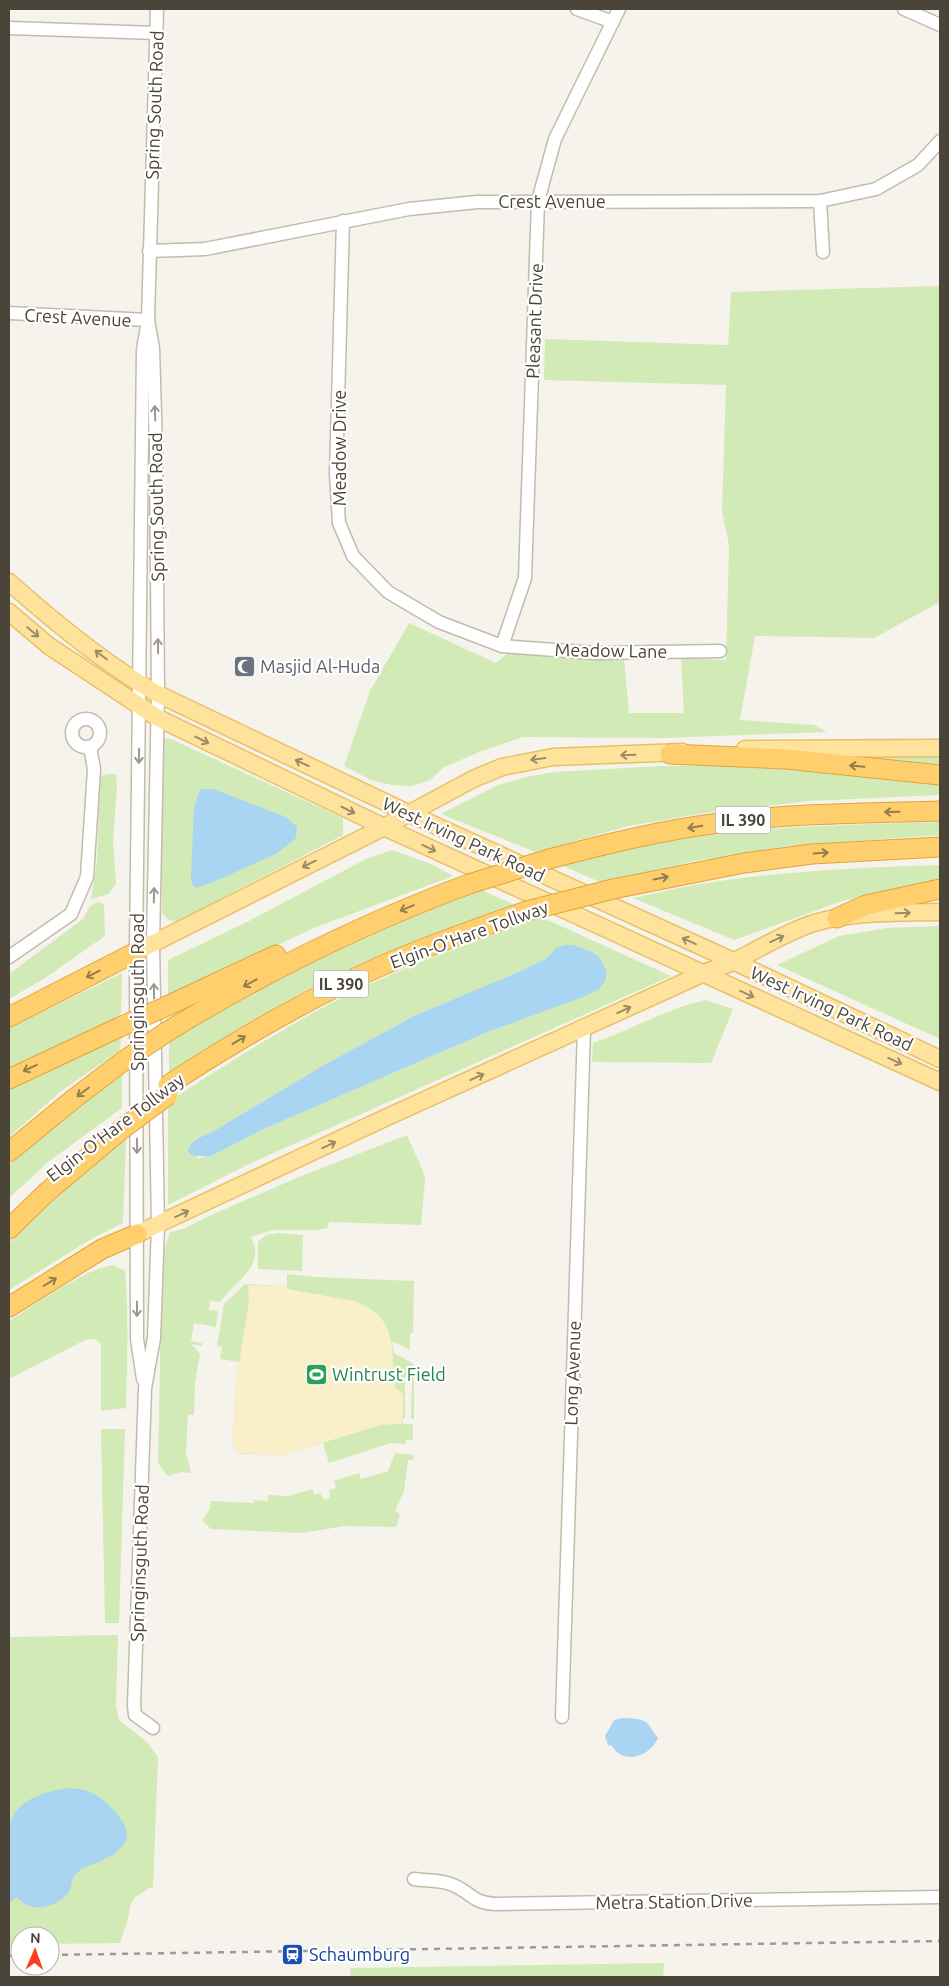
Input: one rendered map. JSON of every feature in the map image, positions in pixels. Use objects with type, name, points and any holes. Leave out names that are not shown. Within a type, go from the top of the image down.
[{"type":"highway","points":[[670,754],[786,759],[940,775]]},
{"type":"highway","name":"IL 390","points":[[9,1152],[122,1062],[168,1031],[256,979],[313,949],[372,922],[468,884],[549,859],[660,832],[721,822],[793,816],[940,811]]},
{"type":"highway","name":"Elgin-O'Hare Tollway","points":[[9,1213],[70,1159],[122,1124],[212,1056],[279,1017],[382,966],[472,930],[527,911],[613,889],[725,866],[812,854],[940,847]]},
{"type":"highway","points":[[837,918],[866,905],[940,889]]},
{"type":"highway","points":[[9,1079],[338,928],[372,922]]},
{"type":"highway","points":[[9,1017],[145,948]]},
{"type":"highway","points":[[9,1229],[122,1124]]},
{"type":"highway","points":[[9,1307],[102,1249],[137,1234]]},
{"type":"main road","name":"West Irving Park Road","points":[[9,582],[62,626],[140,684],[158,694],[410,814],[733,961],[940,1059]]},
{"type":"main road","name":"West Irving Park Road","points":[[9,612],[49,646],[158,718],[384,827],[940,1082]]},
{"type":"main road","points":[[145,948],[410,814],[473,780],[502,767],[553,757],[670,754],[706,749],[940,748]]},
{"type":"main road","points":[[137,1234],[158,1226],[385,1118],[733,961],[777,938],[813,924],[837,918],[870,914],[940,912]]},
{"type":"street","name":"Spring South Road","points":[[140,684],[143,350],[148,320],[157,9]]},
{"type":"street","points":[[577,9],[613,22]]},
{"type":"street","name":"Pleasant Drive","points":[[502,646],[525,578],[538,200],[555,139],[619,9]]},
{"type":"street","points":[[904,9],[940,26]]},
{"type":"street","points":[[9,28],[156,34]]},
{"type":"street","name":"Crest Avenue","points":[[149,251],[205,249],[409,209],[458,204],[538,200],[820,201],[876,189],[918,165],[940,141]]},
{"type":"street","points":[[820,201],[823,252]]},
{"type":"street","name":"Meadow Drive","points":[[343,221],[336,474],[339,523],[353,556],[388,592],[439,622],[502,646]]},
{"type":"street","name":"Crest Avenue","points":[[9,313],[148,320]]},
{"type":"street","name":"Spring South Road","points":[[148,320],[153,348],[156,448],[158,694]]},
{"type":"street","name":"Meadow Lane","points":[[502,646],[595,653],[720,651]]},
{"type":"street","name":"Springinsguth Road","points":[[140,684],[145,948],[158,1226],[154,1338],[145,1388],[134,1705],[136,1715],[143,1723],[153,1728]]},
{"type":"street","name":"Springinsguth Road","points":[[145,1388],[137,1339],[137,1234],[145,948],[158,694]]},
{"type":"street","points":[[9,957],[71,914],[87,876],[94,769],[90,747]]},
{"type":"street","name":"Long Avenue","points":[[562,1716],[584,1029]]},
{"type":"street","name":"Metra Station Drive","points":[[414,1879],[446,1883],[461,1889],[474,1900],[496,1904],[940,1897]]},
{"type":"green space","points":[[940,286],[940,602],[874,638],[755,636],[740,720],[814,725],[827,732],[662,738],[523,737],[444,767],[430,780],[412,786],[392,785],[371,780],[344,766],[370,691],[409,623],[496,663],[510,651],[624,659],[629,713],[684,713],[681,658],[726,660],[729,545],[722,511],[726,385],[544,380],[545,339],[728,345],[731,292]]},
{"type":"green space","points":[[165,738],[343,818],[343,835],[178,921],[168,920],[162,913],[162,743]]},
{"type":"green space","points":[[829,752],[940,757],[940,765],[829,755]]},
{"type":"green space","points":[[661,766],[790,766],[940,781],[940,795],[810,801],[705,813],[629,826],[535,852],[441,814],[498,785],[554,772]]},
{"type":"green space","points":[[116,774],[117,787],[113,841],[116,884],[108,894],[91,899],[97,861],[100,776]]},
{"type":"green space","points":[[940,822],[940,835],[789,846],[694,861],[602,883],[559,864],[658,843],[758,830]]},
{"type":"green space","points":[[392,850],[431,864],[453,876],[314,928],[168,996],[168,960],[247,922],[366,859]]},
{"type":"green space","points":[[940,865],[940,880],[842,901],[734,940],[633,898],[697,884],[774,875],[829,870]]},
{"type":"green space","points":[[479,889],[517,906],[453,926],[361,963],[301,993],[259,1017],[169,1074],[169,1040],[242,996],[369,932]]},
{"type":"green space","points":[[98,902],[104,904],[105,936],[42,980],[9,999],[9,974],[83,919],[90,906]]},
{"type":"green space","points":[[541,917],[671,976],[249,1164],[168,1205],[168,1102],[281,1031],[351,993],[421,962]],"holes":[[[556,948],[530,1016],[490,1031],[266,1128],[209,1157],[198,1158],[195,1139],[212,1132],[324,1065],[414,1016],[523,970],[547,958]]]},
{"type":"green space","points":[[940,926],[940,1039],[777,965],[839,936],[886,928]]},
{"type":"green space","points":[[122,973],[121,1013],[116,1018],[9,1069],[9,1028]]},
{"type":"green space","points":[[705,1000],[733,1009],[711,1063],[592,1062],[593,1043],[662,1014]]},
{"type":"green space","points":[[121,1036],[120,1050],[60,1092],[9,1137],[9,1089]]},
{"type":"green space","points":[[122,1072],[122,1108],[48,1162],[9,1198],[9,1165]]},
{"type":"green space","points":[[407,1135],[425,1179],[421,1225],[329,1222],[328,1228],[318,1230],[272,1230],[251,1237],[255,1248],[255,1257],[247,1273],[220,1302],[210,1301],[209,1310],[218,1311],[216,1327],[194,1323],[191,1341],[202,1343],[202,1346],[192,1344],[200,1354],[195,1382],[194,1415],[188,1415],[186,1452],[191,1473],[181,1472],[168,1476],[158,1463],[162,1266],[170,1232],[183,1229],[299,1177]]},
{"type":"green space","points":[[126,1138],[123,1223],[93,1238],[9,1290],[9,1243],[71,1184]]},
{"type":"green space","points":[[278,1233],[303,1235],[302,1271],[258,1269],[258,1242],[266,1235]]},
{"type":"green space","points":[[114,1265],[125,1271],[127,1322],[126,1408],[101,1411],[101,1346],[99,1341],[95,1339],[85,1340],[9,1379],[9,1321],[90,1272]]},
{"type":"green space","name":"Wintrust Field","points":[[287,1274],[414,1281],[413,1333],[410,1333],[410,1350],[392,1341],[394,1353],[414,1364],[414,1419],[411,1419],[412,1377],[405,1377],[405,1418],[403,1418],[403,1424],[413,1424],[413,1440],[406,1440],[406,1444],[391,1443],[329,1463],[323,1443],[283,1455],[237,1453],[233,1445],[235,1389],[239,1362],[220,1359],[222,1347],[217,1346],[224,1304],[245,1284],[287,1286]]},
{"type":"green space","points":[[101,1429],[125,1429],[119,1623],[105,1623]]},
{"type":"green space","points":[[395,1453],[414,1455],[413,1460],[408,1460],[404,1491],[395,1511],[400,1514],[396,1527],[345,1526],[302,1533],[211,1529],[202,1520],[210,1509],[211,1501],[254,1503],[254,1500],[268,1501],[268,1495],[289,1496],[312,1489],[314,1495],[320,1493],[324,1500],[330,1498],[329,1490],[336,1488],[334,1481],[359,1473],[361,1479],[388,1471]]},
{"type":"green space","points":[[118,1635],[116,1706],[119,1720],[147,1742],[158,1757],[153,1888],[149,1888],[134,1898],[120,1943],[60,1944],[60,1926],[10,1926],[9,1945],[9,1637]]},
{"type":"green space","points":[[664,1963],[663,1977],[351,1977],[350,1968]]},
{"type":"sand","name":"Wintrust Field","points":[[248,1285],[287,1286],[288,1289],[354,1301],[378,1316],[390,1335],[395,1385],[403,1396],[402,1424],[381,1425],[283,1455],[237,1453],[233,1445],[235,1389],[249,1301]]},
{"type":"water","points":[[200,789],[213,789],[286,817],[297,827],[296,838],[276,854],[196,888],[192,885],[191,875],[194,808]]},
{"type":"water","points":[[573,945],[590,951],[599,957],[606,970],[606,980],[599,989],[583,997],[490,1031],[266,1128],[209,1157],[191,1155],[188,1151],[191,1144],[197,1139],[212,1132],[324,1065],[414,1016],[523,970],[547,958],[556,948]]},
{"type":"water","points":[[623,1718],[637,1719],[648,1724],[658,1738],[649,1750],[643,1754],[630,1757],[623,1756],[612,1746],[608,1745],[605,1736],[614,1720]]},
{"type":"water","points":[[69,1788],[81,1789],[94,1794],[115,1811],[125,1826],[126,1841],[113,1855],[78,1872],[73,1878],[67,1895],[56,1903],[44,1907],[31,1907],[16,1897],[9,1904],[8,1844],[11,1821],[14,1814],[25,1803],[39,1795]]},
{"type":"railway","points":[[60,1955],[940,1941]]},
{"type":"place","name":"Masjid Al-Huda","points":[[244,666]]},
{"type":"place","name":"Wintrust Field","points":[[316,1374]]},
{"type":"place","name":"Schaumburg","points":[[293,1954]]}]
